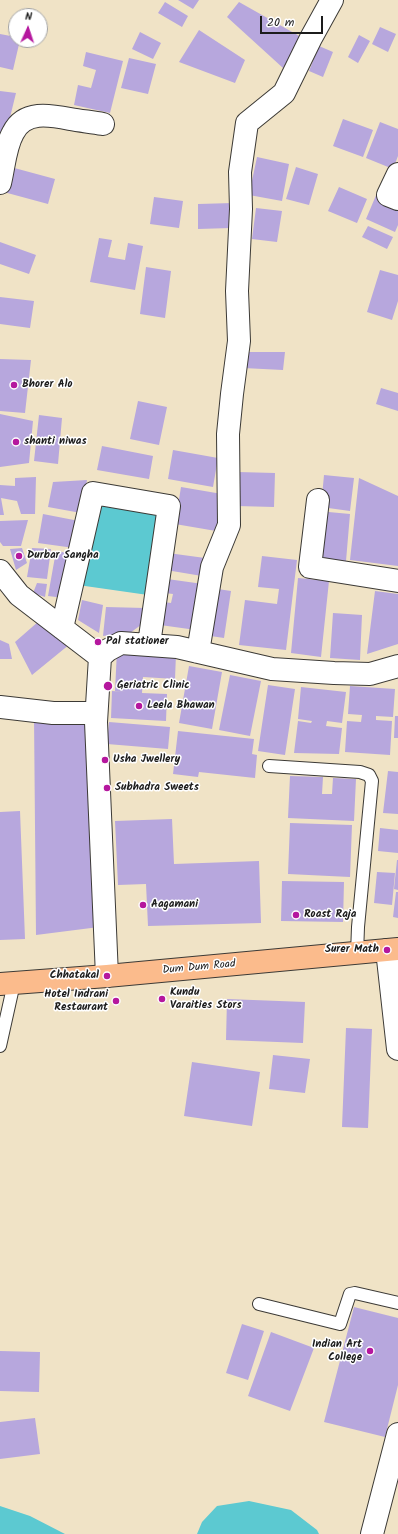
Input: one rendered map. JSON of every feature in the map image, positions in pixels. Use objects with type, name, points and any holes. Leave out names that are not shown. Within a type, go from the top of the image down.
[{"type":"main road","name":"Dum Dum Road","points":[[7,983],[107,976],[393,950]]},
{"type":"street","points":[[198,652],[212,567],[229,525],[228,434],[239,341],[237,292],[241,209],[240,172],[247,123],[284,93],[311,38],[332,0]]},
{"type":"street","points":[[0,183],[13,133],[20,123],[25,120],[32,116],[44,114],[103,124]]},
{"type":"street","points":[[398,174],[388,195],[398,199]]},
{"type":"street","points":[[62,628],[93,493],[169,506],[149,644]]},
{"type":"street","points":[[318,500],[310,568],[398,581]]},
{"type":"street","points":[[0,571],[19,595],[100,657]]},
{"type":"street","points":[[107,976],[96,713],[100,657],[108,650],[121,643],[177,646],[272,669],[370,674],[398,666]]},
{"type":"street","points":[[0,707],[53,713],[96,713]]},
{"type":"street","points":[[393,950],[398,1049]]},
{"type":"street","points":[[372,1534],[398,1434]]},
{"type":"lane","points":[[270,766],[360,772],[369,775],[372,781],[358,927],[357,954]]},
{"type":"lane","points":[[0,1046],[7,983]]},
{"type":"lane","points":[[259,1304],[340,1324],[350,1294],[355,1293],[398,1303]]},
{"type":"water","points":[[99,502],[159,515],[148,595],[78,585]]},
{"type":"water","points":[[249,1501],[291,1510],[317,1530],[319,1534],[197,1534],[202,1522],[217,1506]]},
{"type":"water","points":[[0,1506],[30,1516],[65,1534],[0,1534]]},
{"type":"building","points":[[178,0],[199,0],[193,9]]},
{"type":"building","points":[[165,2],[188,16],[182,27],[158,13]]},
{"type":"building","points":[[239,2],[301,37],[283,68],[227,17]]},
{"type":"building","points":[[380,27],[396,34],[388,52],[372,44]]},
{"type":"building","points":[[199,30],[245,60],[235,83],[179,62]]},
{"type":"building","points":[[140,32],[161,43],[153,59],[132,49]]},
{"type":"building","points":[[0,34],[8,36],[8,48],[18,48],[13,70],[0,67]]},
{"type":"building","points":[[359,35],[370,41],[358,63],[348,57]]},
{"type":"building","points":[[319,46],[333,52],[323,77],[309,71]]},
{"type":"building","points":[[86,52],[123,61],[110,113],[74,105],[78,85],[91,88],[96,70],[83,66]]},
{"type":"building","points":[[129,58],[156,64],[148,94],[121,88]]},
{"type":"building","points":[[0,91],[16,93],[1,154],[0,154]]},
{"type":"building","points":[[343,119],[373,130],[363,157],[333,146]]},
{"type":"building","points":[[380,122],[398,129],[398,156],[393,169],[366,158]]},
{"type":"building","points":[[257,157],[289,164],[282,201],[249,195]]},
{"type":"building","points":[[7,166],[55,179],[48,204],[0,191]]},
{"type":"building","points":[[296,167],[318,174],[309,205],[286,199]]},
{"type":"building","points":[[339,187],[367,199],[357,223],[328,211]]},
{"type":"building","points":[[377,193],[398,202],[398,225],[395,232],[366,219]]},
{"type":"building","points":[[154,197],[183,201],[179,228],[150,224]]},
{"type":"building","points":[[233,203],[231,228],[198,229],[198,204]]},
{"type":"building","points":[[256,208],[282,211],[277,242],[252,239]]},
{"type":"building","points":[[368,226],[393,237],[387,249],[362,237]]},
{"type":"building","points":[[99,238],[112,240],[108,257],[125,260],[128,243],[143,246],[135,290],[90,282]]},
{"type":"building","points":[[0,242],[36,255],[29,274],[0,264]]},
{"type":"building","points":[[146,267],[171,271],[165,318],[140,314]]},
{"type":"building","points":[[380,270],[398,275],[398,301],[392,320],[367,312]]},
{"type":"building","points":[[0,297],[34,301],[30,328],[0,324]]},
{"type":"building","points":[[245,352],[285,352],[283,370],[243,368]]},
{"type":"building","name":"Bhorer Alo","points":[[0,359],[31,360],[25,413],[0,411]]},
{"type":"building","points":[[381,388],[398,393],[398,411],[376,404]]},
{"type":"building","points":[[138,401],[167,407],[159,445],[130,439]]},
{"type":"building","name":"shanti niwas","points":[[0,414],[33,421],[29,463],[0,467]]},
{"type":"building","points":[[39,415],[62,418],[58,464],[34,461]]},
{"type":"building","points":[[102,446],[153,456],[149,479],[97,470]]},
{"type":"building","points":[[173,450],[218,458],[213,487],[168,479]]},
{"type":"building","points":[[238,472],[275,473],[274,507],[237,506]]},
{"type":"building","points":[[324,475],[354,478],[350,511],[321,507]]},
{"type":"building","points":[[36,477],[35,514],[21,514],[17,501],[1,498],[4,515],[0,515],[0,485],[15,486],[15,478]]},
{"type":"building","points":[[359,478],[398,496],[398,566],[350,560]]},
{"type":"building","points":[[87,480],[81,513],[48,507],[53,482]]},
{"type":"building","points":[[181,487],[222,494],[216,531],[175,524]]},
{"type":"building","points":[[318,511],[350,514],[346,561],[314,559]]},
{"type":"building","points":[[43,514],[79,521],[74,548],[38,543]]},
{"type":"building","points":[[28,520],[21,546],[3,546],[0,542],[0,521]]},
{"type":"building","name":"Durbar Sangha","points":[[22,548],[27,563],[16,570],[10,549]]},
{"type":"building","points":[[32,548],[51,549],[47,579],[27,577]]},
{"type":"building","points":[[56,551],[74,554],[64,598],[48,596]]},
{"type":"building","points":[[168,553],[205,558],[202,576],[166,570]]},
{"type":"building","points":[[262,556],[297,560],[286,650],[239,645],[245,600],[277,604],[279,589],[258,587]]},
{"type":"building","points":[[160,578],[203,584],[196,630],[153,624],[156,601],[171,603],[173,594],[157,592]]},
{"type":"building","points":[[298,578],[329,581],[321,657],[291,653]]},
{"type":"building","points":[[37,583],[47,584],[45,597],[33,593]]},
{"type":"building","points":[[211,588],[231,591],[224,638],[204,635]]},
{"type":"building","points":[[375,591],[398,594],[398,644],[367,654]]},
{"type":"building","points":[[82,600],[103,605],[99,633],[78,620]]},
{"type":"building","points":[[106,607],[145,608],[145,622],[130,633],[103,636]]},
{"type":"building","points":[[333,613],[362,615],[360,660],[330,658]]},
{"type":"building","points":[[39,621],[70,644],[32,675],[15,642]]},
{"type":"building","points":[[0,640],[9,644],[12,659],[0,659]]},
{"type":"building","points":[[117,650],[176,654],[175,679],[143,677],[142,693],[167,694],[166,721],[111,718],[112,691],[127,692],[115,691]]},
{"type":"building","points":[[189,666],[222,672],[212,729],[179,723]]},
{"type":"building","points":[[230,675],[261,681],[250,736],[219,730]]},
{"type":"building","points":[[268,685],[295,689],[285,755],[258,751]]},
{"type":"building","points":[[350,686],[395,689],[393,717],[376,716],[376,720],[392,721],[390,755],[345,752],[347,721],[361,722],[362,715],[348,714]]},
{"type":"building","points":[[301,687],[346,692],[342,723],[327,721],[326,726],[342,728],[339,754],[294,753],[298,721],[311,723],[312,721],[298,719]]},
{"type":"building","points":[[395,716],[398,716],[398,738],[394,738]]},
{"type":"building","points":[[34,717],[87,719],[99,927],[36,935]]},
{"type":"building","points":[[109,722],[170,727],[168,749],[107,744]]},
{"type":"building","points":[[178,731],[254,739],[252,754],[257,755],[255,778],[199,772],[198,777],[173,774]]},
{"type":"building","points":[[388,771],[398,772],[398,814],[383,813]]},
{"type":"building","points":[[290,776],[323,777],[322,794],[332,794],[333,778],[356,779],[354,821],[288,818]]},
{"type":"building","points":[[20,811],[25,939],[0,940],[0,812]]},
{"type":"building","points":[[172,819],[174,864],[259,861],[261,923],[148,926],[146,884],[118,885],[115,821]]},
{"type":"building","points":[[290,823],[352,825],[350,877],[288,874]]},
{"type":"building","points":[[380,828],[398,830],[398,853],[378,851]]},
{"type":"building","points":[[398,860],[398,890],[394,889]]},
{"type":"building","points":[[377,872],[395,873],[392,905],[374,903]]},
{"type":"building","points":[[282,881],[344,882],[343,922],[281,921]]},
{"type":"building","points":[[396,892],[398,892],[398,918],[393,917]]},
{"type":"building","points":[[227,999],[305,1002],[303,1043],[226,1040]]},
{"type":"building","points":[[346,1028],[372,1029],[368,1128],[342,1127]]},
{"type":"building","points":[[273,1055],[310,1059],[305,1093],[269,1089]]},
{"type":"building","points":[[192,1062],[260,1072],[252,1126],[184,1116]]},
{"type":"building","name":"Indian Art College","points":[[354,1307],[398,1318],[398,1385],[385,1437],[324,1422]]},
{"type":"building","points":[[242,1324],[264,1331],[248,1380],[226,1373]]},
{"type":"building","points":[[271,1332],[314,1348],[290,1411],[248,1396]]},
{"type":"building","points":[[0,1351],[40,1352],[39,1392],[0,1391]]},
{"type":"building","points":[[35,1418],[40,1454],[0,1459],[0,1422]]},
{"type":"place","name":"Bhorer Alo","points":[[14,385]]},
{"type":"place","name":"shanti niwas","points":[[16,442]]},
{"type":"place","name":"Durbar Sangha","points":[[19,556]]},
{"type":"place","name":"Pal stationer","points":[[98,642]]},
{"type":"place","name":"Geriatric Clinic","points":[[108,686]]},
{"type":"place","name":"Leela Bhawan","points":[[139,706]]},
{"type":"place","name":"Usha Jwellery","points":[[105,760]]},
{"type":"place","name":"Subhadra Sweets","points":[[107,788]]},
{"type":"place","name":"Aagamani","points":[[143,905]]},
{"type":"place","name":"Roast Raja","points":[[296,915]]},
{"type":"place","name":"Surer Math","points":[[387,950]]},
{"type":"place","name":"Chhatakal","points":[[107,976]]},
{"type":"place","name":"Kundu Varaities Stors","points":[[162,999]]},
{"type":"place","name":"Hotel Indrani Restaurant","points":[[116,1001]]},
{"type":"place","name":"Indian Art College","points":[[370,1351]]}]
